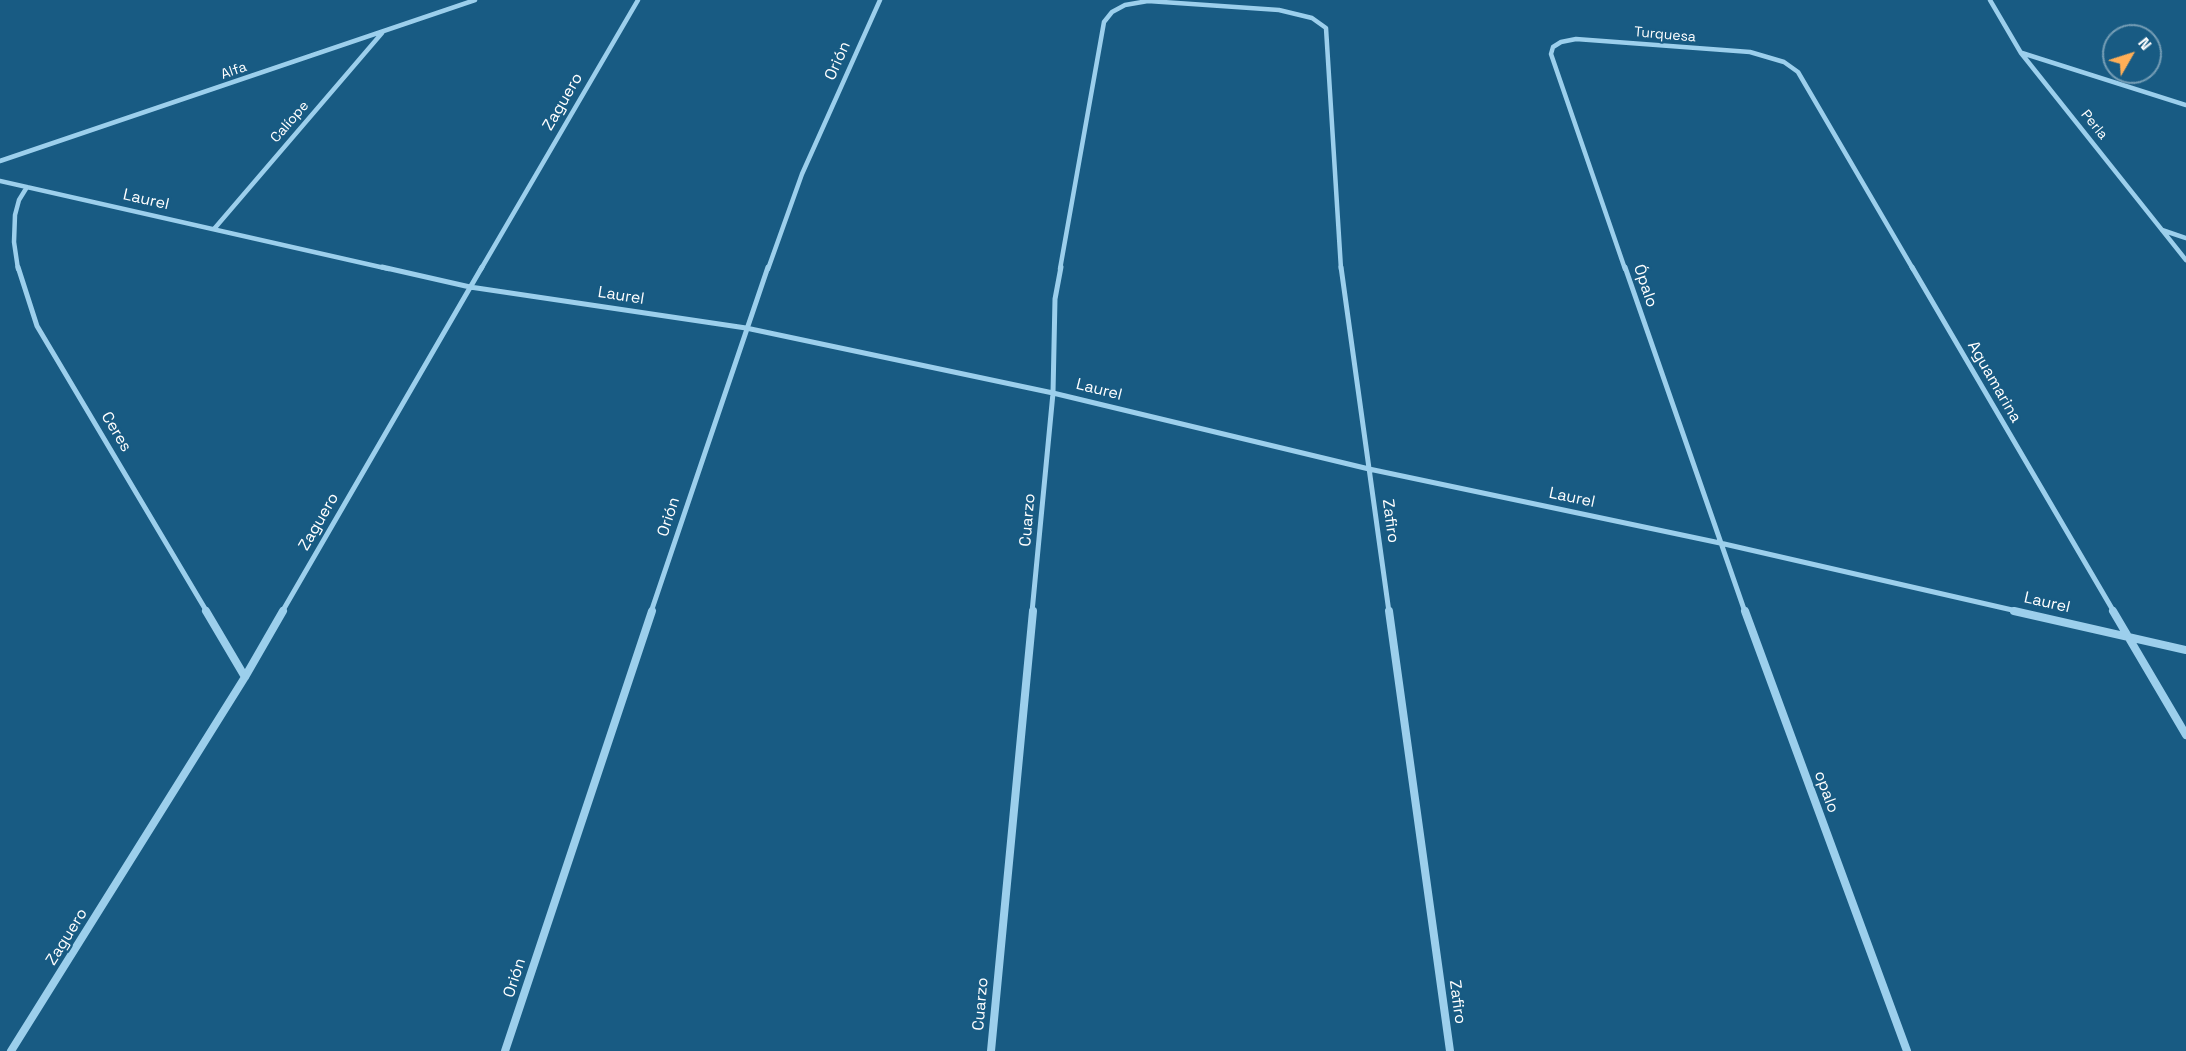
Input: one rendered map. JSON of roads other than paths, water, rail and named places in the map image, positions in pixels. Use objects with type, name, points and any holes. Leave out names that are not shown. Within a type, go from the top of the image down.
[{"type":"street","name":"Alfa","points":[[0,161],[475,0]]},
{"type":"street","name":"Zaguero","points":[[11,1051],[245,677],[638,0]]},
{"type":"street","name":"Orión","points":[[505,1051],[746,328],[802,174],[880,0]]},
{"type":"street","name":"Perla","points":[[1990,0],[2021,53],[2186,260]]},
{"type":"street","name":"Cuarzo","points":[[991,1051],[1053,393],[1055,299],[1104,22],[1112,12],[1125,4],[1148,1],[1294,13]]},
{"type":"street","name":"Zafiro","points":[[1294,13],[1312,18],[1326,28],[1342,277],[1450,1051]]},
{"type":"street","name":"Calíope","points":[[214,229],[384,32]]},
{"type":"street","name":"Turquesa","points":[[1561,42],[1576,39],[1766,56]]},
{"type":"street","name":"Ópalo","points":[[1561,42],[1553,47],[1551,54],[1720,543]]},
{"type":"street","points":[[2021,53],[2186,105]]},
{"type":"street","name":"Aguamarina","points":[[1766,56],[1784,62],[1798,72],[2186,735]]},
{"type":"street","name":"Laurel","points":[[0,181],[470,287],[746,328],[1053,393],[1369,469],[1720,543],[2186,650]]},
{"type":"street","name":"Ceres","points":[[27,186],[19,200],[15,215],[14,242],[20,278],[37,326],[245,677]]},
{"type":"street","points":[[2162,229],[2186,238]]},
{"type":"street","name":"opalo","points":[[1720,543],[1907,1051]]}]
